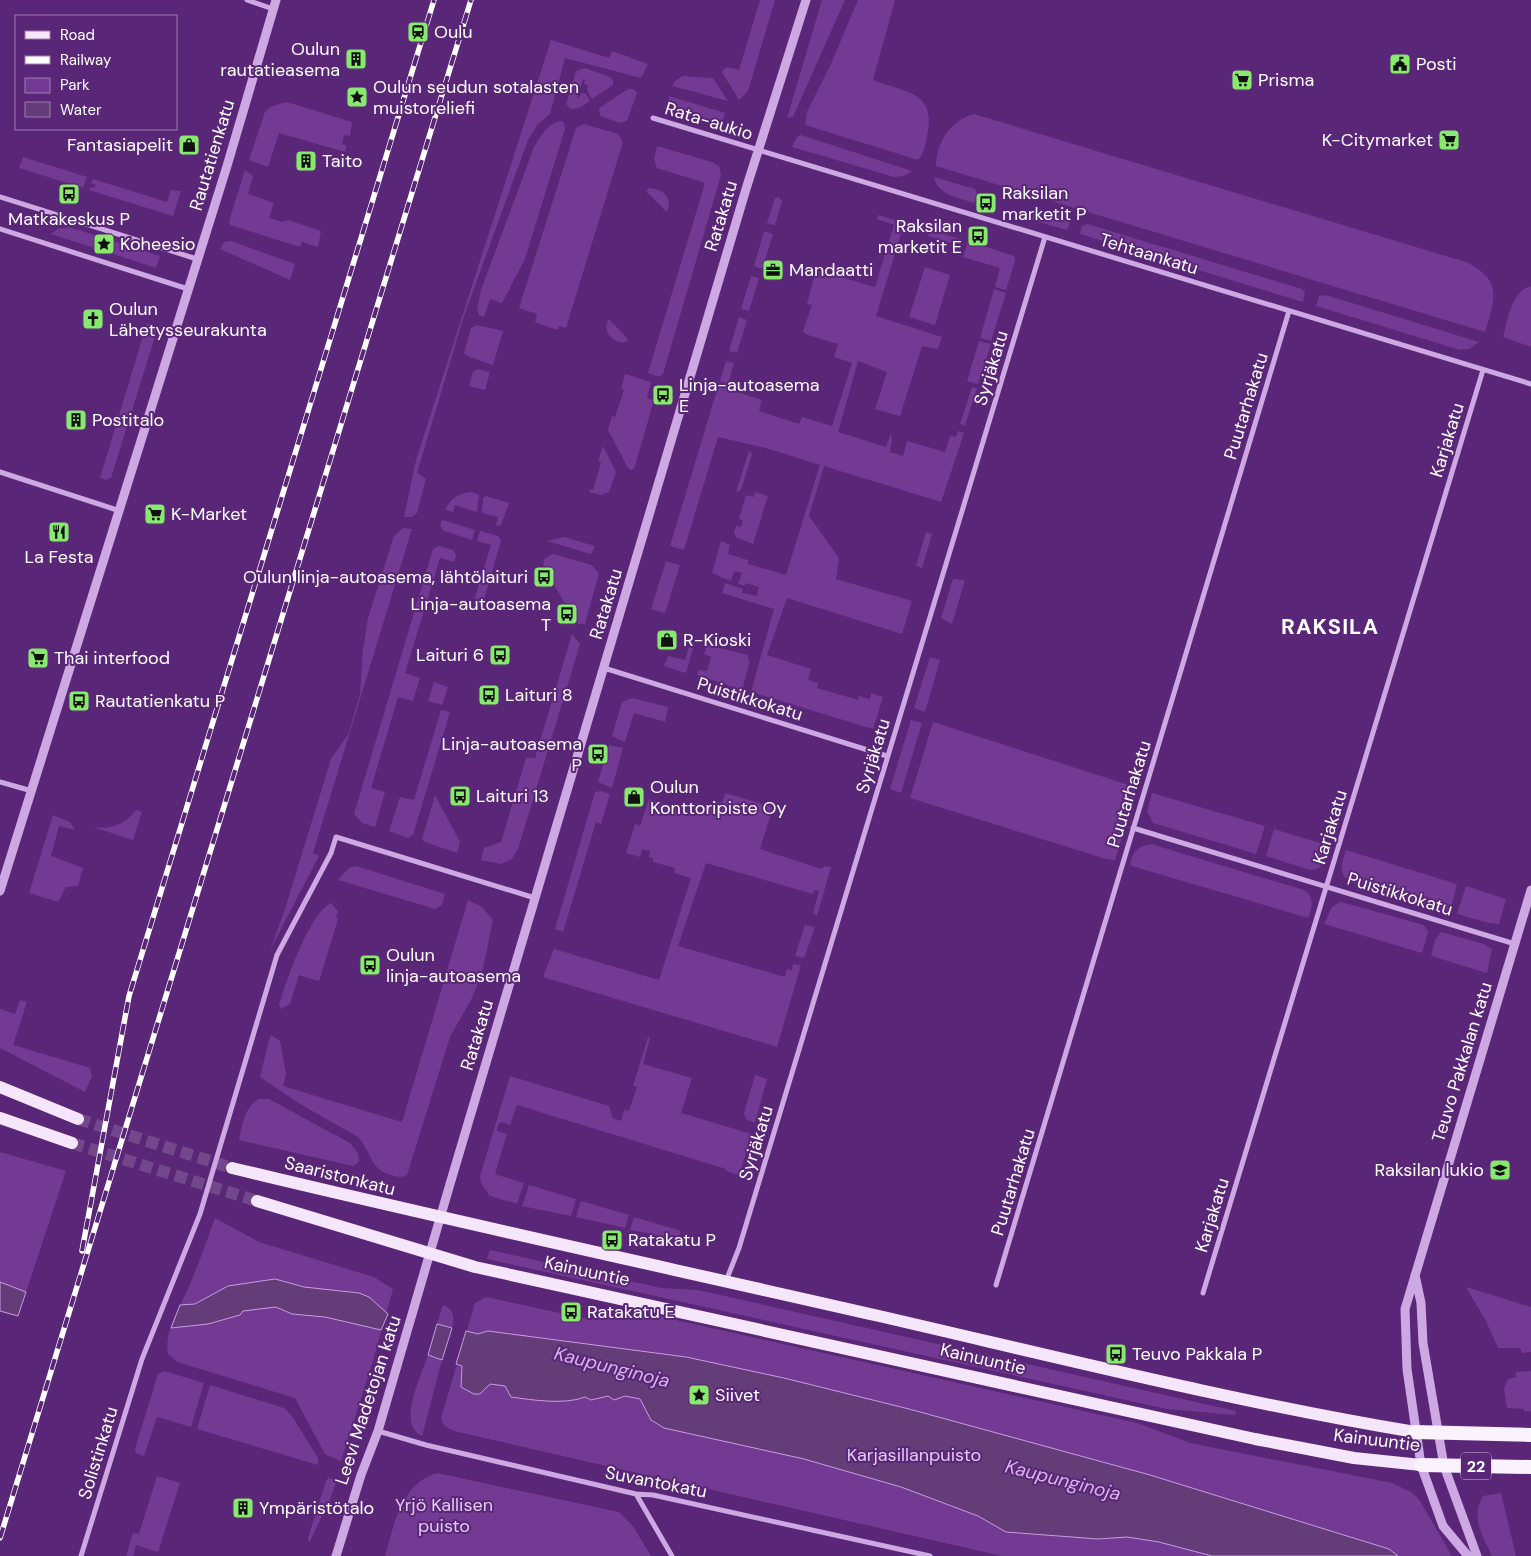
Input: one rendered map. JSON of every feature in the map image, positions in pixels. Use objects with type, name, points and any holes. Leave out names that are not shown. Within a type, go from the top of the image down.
[{"type":"highway","name":"Kainuuntie","points":[[1415,1432],[1531,1435]]},
{"type":"highway","name":"Kainuuntie","points":[[1421,1465],[1531,1467]]},
{"type":"main road","points":[[0,1087],[78,1119]]},
{"type":"main road","points":[[0,1118],[72,1143]]},
{"type":"main road","name":"Saaristonkatu","points":[[232,1168],[440,1218]]},
{"type":"main road","points":[[257,1202],[430,1254]]},
{"type":"main road","name":"Kainuuntie","points":[[440,1218],[1324,1417],[1415,1432]]},
{"type":"main road","name":"Kainuuntie","points":[[430,1254],[475,1267],[1254,1439],[1354,1458],[1421,1465]]},
{"type":"street","points":[[247,0],[274,4]]},
{"type":"street","name":"Ratakatu","points":[[430,1254],[758,151],[806,0]]},
{"type":"street","name":"Rautatienkatu","points":[[0,891],[33,792],[198,259],[274,4]]},
{"type":"street","name":"Rata-aukio","points":[[652,118],[758,151]]},
{"type":"street","name":"Tehtaankatu","points":[[758,151],[1531,384]]},
{"type":"street","points":[[0,197],[198,259]]},
{"type":"street","points":[[0,229],[188,288]]},
{"type":"street","name":"Syrjäkatu","points":[[726,1281],[738,1248],[1045,237]]},
{"type":"street","name":"Puutarhakatu","points":[[996,1285],[1289,311]]},
{"type":"street","name":"Karjakatu","points":[[1203,1293],[1483,370]]},
{"type":"street","points":[[0,472],[120,511]]},
{"type":"street","name":"Puistikkokatu","points":[[604,668],[888,756]]},
{"type":"street","points":[[0,782],[33,792]]},
{"type":"street","name":"Puistikkokatu","points":[[1133,828],[1515,944]]},
{"type":"street","name":"Solistinkatu","points":[[81,1556],[142,1359],[200,1214],[277,955],[331,853],[336,837],[535,898]]},
{"type":"street","name":"Teuvo Pakkalan katu","points":[[1468,1556],[1443,1526],[1421,1465],[1407,1369],[1405,1309],[1531,890]]},
{"type":"street","name":"Leevi Madetojan katu","points":[[336,1556],[360,1475],[378,1430],[430,1254]]},
{"type":"street","name":"Teuvo Pakkalan katu","points":[[1415,1272],[1421,1303],[1424,1343],[1440,1432],[1444,1466],[1477,1556]]},
{"type":"street","name":"Suvantokatu","points":[[378,1430],[426,1446],[636,1494],[653,1494],[930,1556]]},
{"type":"street","points":[[636,1494],[672,1556]]},
{"type":"green space","points":[[760,0],[775,0],[748,91],[739,100],[722,72],[726,67],[739,70]]},
{"type":"green space","points":[[822,0],[845,0],[793,117],[787,118]]},
{"type":"green space","points":[[858,0],[895,0],[873,80],[914,95],[922,100],[927,108],[929,118],[926,143],[918,160],[805,125],[807,112],[831,64]]},
{"type":"green space","points":[[551,40],[609,58],[612,51],[648,64],[641,78],[565,58],[550,114],[538,124],[528,140],[463,319],[417,473],[426,479],[417,513],[412,517],[404,517],[416,460]]},
{"type":"green space","points":[[585,68],[610,77],[613,80],[613,85],[592,99],[587,90],[588,85],[584,84],[585,80],[583,79],[577,98],[579,98],[581,93],[586,94],[590,101],[579,108],[571,109],[566,104],[576,71]]},
{"type":"green space","points":[[683,76],[713,78],[728,101],[672,86],[676,80]]},
{"type":"green space","points":[[628,89],[634,89],[637,93],[627,121],[620,123],[600,116],[599,108]]},
{"type":"green space","points":[[669,96],[725,113],[721,126],[677,112],[669,103]]},
{"type":"green space","points":[[287,102],[352,122],[350,136],[344,135],[342,144],[347,146],[345,152],[279,133],[268,167],[249,160],[265,112],[270,107]]},
{"type":"green space","points":[[974,114],[1466,262],[1478,269],[1491,283],[1493,300],[1485,332],[936,166],[939,148],[946,133],[958,122]]},
{"type":"green space","points":[[562,121],[565,129],[525,259],[502,303],[490,299],[484,317],[479,315],[477,310],[481,290],[534,147],[549,127]]},
{"type":"green space","points":[[584,124],[618,134],[623,142],[566,328],[559,326],[557,330],[535,322],[537,314],[519,308],[576,128]]},
{"type":"green space","points":[[801,135],[912,171],[904,176],[894,177],[792,147],[797,137]]},
{"type":"green space","points":[[657,146],[712,162],[719,166],[721,175],[663,374],[659,377],[648,373],[705,183],[657,168],[654,159]]},
{"type":"green space","points":[[23,157],[87,177],[83,188],[19,168]]},
{"type":"green space","points":[[245,170],[253,176],[248,194],[274,203],[269,218],[283,222],[288,220],[321,231],[318,247],[302,242],[300,247],[230,225],[229,221]]},
{"type":"green space","points":[[934,177],[975,189],[977,194],[974,203],[944,192],[936,183]]},
{"type":"green space","points":[[93,179],[167,202],[171,190],[181,191],[173,216],[89,190],[90,187],[94,188],[96,185],[91,183]]},
{"type":"green space","points":[[649,188],[659,190],[666,195],[669,202],[667,212],[646,191]]},
{"type":"green space","points":[[779,197],[782,201],[775,225],[767,223],[775,198]]},
{"type":"green space","points":[[1039,209],[1068,217],[1070,222],[1067,230],[1032,220],[1034,212]]},
{"type":"green space","points":[[878,215],[916,226],[915,230],[903,227],[876,316],[942,337],[938,349],[922,346],[900,416],[875,409],[887,372],[858,361],[838,432],[886,447],[891,433],[890,452],[903,456],[907,441],[945,452],[950,436],[956,437],[958,431],[964,433],[941,502],[824,466],[809,516],[839,558],[836,579],[912,601],[902,634],[787,598],[767,655],[811,669],[808,680],[818,683],[817,688],[858,700],[859,696],[870,699],[871,693],[883,697],[873,729],[751,692],[774,609],[722,593],[725,583],[743,589],[742,593],[757,596],[759,587],[746,583],[744,586],[738,584],[742,573],[734,571],[731,580],[733,582],[712,573],[721,541],[730,545],[728,554],[748,560],[748,564],[786,575],[820,465],[766,448],[718,437],[684,550],[670,546],[717,390],[721,387],[762,400],[759,411],[799,424],[802,417],[832,426],[852,363],[834,357],[838,344],[805,334],[803,331],[812,305],[807,304],[816,270],[875,287],[894,225],[877,219]]},
{"type":"green space","points":[[1087,224],[1302,289],[1305,292],[1303,302],[1080,234],[1082,226]]},
{"type":"green space","points":[[69,227],[160,256],[156,268],[51,234],[58,229]]},
{"type":"green space","points":[[931,230],[963,240],[961,246],[928,236]]},
{"type":"green space","points":[[764,231],[773,234],[762,269],[754,266]]},
{"type":"green space","points":[[231,241],[295,264],[290,280],[220,249],[224,242]]},
{"type":"green space","points":[[968,241],[1014,256],[1015,261],[1006,290],[995,287],[1000,268],[963,257]]},
{"type":"green space","points":[[925,267],[950,275],[935,325],[909,317]]},
{"type":"green space","points":[[751,276],[759,278],[749,311],[741,309]]},
{"type":"green space","points":[[1531,286],[1531,347],[1503,337],[1511,307],[1519,294]]},
{"type":"green space","points":[[994,289],[1006,293],[991,341],[980,338]]},
{"type":"green space","points":[[1326,295],[1479,342],[1469,349],[1460,350],[1316,306],[1319,296]]},
{"type":"green space","points":[[739,317],[747,320],[737,353],[729,351]]},
{"type":"green space","points":[[609,319],[628,339],[626,342],[613,339],[607,332],[606,328]]},
{"type":"green space","points":[[147,323],[155,326],[157,330],[111,478],[106,480],[100,478]]},
{"type":"green space","points":[[477,325],[503,331],[493,365],[467,356],[464,353],[471,328]]},
{"type":"green space","points":[[979,341],[991,344],[978,384],[967,381]]},
{"type":"green space","points":[[726,361],[734,363],[728,384],[720,381]]},
{"type":"green space","points":[[478,369],[490,372],[485,390],[469,386],[473,372]]},
{"type":"green space","points":[[625,374],[651,382],[647,398],[654,400],[634,469],[631,470],[628,468],[608,430],[612,416],[615,417],[624,390],[621,388]]},
{"type":"green space","points":[[972,387],[977,388],[965,426],[960,424]]},
{"type":"green space","points":[[603,446],[616,472],[609,492],[600,495],[589,492],[590,489],[593,490],[601,462],[598,461]]},
{"type":"green space","points":[[749,451],[752,454],[741,490],[736,492]]},
{"type":"green space","points":[[472,492],[479,495],[477,512],[455,505],[453,512],[445,510],[456,497]]},
{"type":"green space","points":[[755,492],[768,496],[753,544],[737,538],[734,533],[736,526],[741,527],[743,520],[739,519],[746,495],[754,497]]},
{"type":"green space","points":[[486,496],[509,503],[501,525],[496,526],[498,517],[482,513],[483,498]]},
{"type":"green space","points":[[442,520],[475,530],[472,540],[444,531],[440,526]]},
{"type":"green space","points":[[403,528],[412,529],[313,853],[319,856],[270,950],[285,909],[331,759],[349,733],[360,695],[363,649],[368,618],[394,536]]},
{"type":"green space","points":[[480,531],[498,536],[501,541],[482,606],[473,604],[491,545],[477,541]]},
{"type":"green space","points":[[926,532],[932,534],[922,568],[916,566]]},
{"type":"green space","points":[[564,537],[595,546],[591,554],[547,541]]},
{"type":"green space","points":[[439,546],[453,550],[456,555],[454,562],[440,558],[405,673],[420,678],[413,701],[398,697],[371,788],[385,792],[375,827],[362,823],[354,814],[433,549]]},
{"type":"green space","points":[[553,554],[592,565],[599,573],[585,624],[578,624],[545,571],[543,564],[545,558]]},
{"type":"green space","points":[[666,561],[680,565],[665,613],[651,609]]},
{"type":"green space","points":[[953,579],[965,580],[952,624],[941,618]]},
{"type":"green space","points":[[572,634],[580,644],[519,846],[512,859],[501,864],[481,860],[484,848],[501,842],[526,758],[535,758]]},
{"type":"green space","points":[[690,643],[693,648],[686,673],[664,666],[668,656],[685,660]]},
{"type":"green space","points":[[707,645],[748,655],[750,660],[742,690],[697,675],[699,670],[707,671],[711,657],[704,654]]},
{"type":"green space","points":[[930,657],[940,660],[925,712],[914,708]]},
{"type":"green space","points":[[434,682],[448,687],[442,705],[428,701]]},
{"type":"green space","points":[[632,698],[668,707],[665,722],[634,713],[625,742],[612,736],[622,702]]},
{"type":"green space","points":[[441,710],[450,712],[413,835],[408,838],[389,831],[400,797],[414,800]]},
{"type":"green space","points":[[911,720],[922,723],[901,793],[890,789]]},
{"type":"green space","points":[[933,722],[1135,787],[1135,795],[1115,860],[1106,859],[910,798]]},
{"type":"green space","points":[[609,745],[623,748],[612,788],[598,782]]},
{"type":"green space","points":[[601,791],[610,794],[601,824],[596,822],[563,932],[555,929],[595,792]]},
{"type":"green space","points":[[725,793],[773,807],[760,849],[822,869],[824,866],[831,867],[817,916],[813,913],[819,891],[814,890],[813,894],[706,863],[678,946],[785,977],[787,969],[792,970],[793,964],[801,965],[777,1047],[543,977],[554,949],[659,980],[691,878],[674,873],[675,868],[653,862],[653,858],[649,857],[650,851],[642,849],[640,857],[626,853],[635,824],[640,826],[649,799],[708,816],[713,801],[722,803]]},
{"type":"green space","points":[[1152,793],[1265,826],[1256,854],[1153,823],[1147,811]]},
{"type":"green space","points":[[435,795],[460,842],[457,853],[425,842],[422,839]]},
{"type":"green space","points":[[136,810],[142,812],[133,840],[90,826],[103,828],[116,826],[127,820]]},
{"type":"green space","points":[[53,815],[70,822],[75,830],[59,826],[51,856],[83,868],[78,886],[66,887],[58,902],[29,893]]},
{"type":"green space","points":[[1274,829],[1330,846],[1322,866],[1310,870],[1266,856]]},
{"type":"green space","points":[[1151,844],[1304,890],[1311,900],[1308,918],[1132,866],[1130,864],[1131,859],[1135,852],[1143,846]]},
{"type":"green space","points":[[1346,850],[1457,884],[1450,912],[1351,882],[1342,872]]},
{"type":"green space","points":[[356,866],[445,894],[442,905],[435,909],[338,880],[349,868]]},
{"type":"green space","points":[[1466,886],[1506,899],[1499,924],[1457,914]]},
{"type":"green space","points":[[468,900],[482,907],[493,920],[482,973],[472,998],[450,1037],[407,1175],[401,1177],[393,1176],[379,1169],[358,1137],[300,1104],[260,1077],[269,1040],[271,1035],[280,1041],[286,1074],[283,1086],[402,1122]]},
{"type":"green space","points":[[1341,902],[1424,925],[1428,932],[1422,953],[1324,924],[1332,907]]},
{"type":"green space","points":[[331,903],[338,911],[336,918],[338,919],[319,981],[299,975],[290,1004],[281,1009],[279,1005],[299,949],[314,920]]},
{"type":"green space","points":[[805,925],[815,927],[804,958],[795,956]]},
{"type":"green space","points":[[1441,932],[1484,944],[1492,949],[1487,973],[1431,956],[1435,940]]},
{"type":"green space","points":[[20,1000],[27,1002],[13,1045],[90,1068],[92,1076],[85,1092],[0,1048],[0,1009],[15,1014]]},
{"type":"green space","points":[[648,1037],[650,1038],[643,1064],[692,1078],[681,1113],[752,1134],[739,1175],[726,1171],[726,1169],[517,1105],[510,1125],[502,1122],[498,1124],[497,1131],[507,1134],[495,1174],[524,1183],[517,1204],[490,1196],[481,1183],[480,1176],[510,1076],[609,1106],[613,1118],[621,1121],[624,1110],[629,1111],[637,1087],[633,1086]]},
{"type":"green space","points":[[755,1075],[767,1079],[755,1123],[746,1119],[744,1113]]},
{"type":"green space","points":[[259,1099],[269,1099],[350,1143],[358,1153],[359,1162],[353,1166],[239,1140],[247,1111]]},
{"type":"green space","points":[[0,1152],[66,1171],[26,1292],[0,1282]]},
{"type":"green space","points":[[529,1185],[576,1199],[571,1216],[522,1206]]},
{"type":"green space","points":[[581,1201],[629,1215],[625,1228],[576,1217]]},
{"type":"green space","points":[[634,1217],[681,1231],[678,1239],[630,1230]]},
{"type":"green space","points":[[215,1218],[259,1242],[374,1277],[393,1289],[373,1361],[341,1461],[325,1454],[295,1398],[177,1362],[168,1354],[168,1336],[174,1318],[193,1276]]},
{"type":"green space","points":[[490,1250],[661,1288],[698,1290],[1236,1411],[1235,1415],[1167,1409],[487,1259]]},
{"type":"green space","points":[[1466,1287],[1531,1307],[1531,1352],[1522,1353],[1520,1348],[1498,1348],[1486,1321]]},
{"type":"green space","name":"Karjasillanpuisto","points":[[486,1297],[592,1320],[595,1311],[658,1316],[1137,1423],[1190,1443],[1392,1483],[1413,1493],[1420,1501],[1452,1556],[1002,1556],[458,1432],[445,1426],[441,1418],[475,1303]]},
{"type":"green space","points":[[443,1305],[453,1314],[452,1328],[437,1324]]},
{"type":"green space","points":[[428,1355],[442,1360],[422,1436],[415,1430],[411,1421],[411,1410]]},
{"type":"green space","points":[[164,1371],[204,1383],[191,1427],[157,1417],[144,1456],[136,1453],[135,1449],[158,1374]]},
{"type":"green space","points":[[1531,1371],[1531,1411],[1525,1412],[1524,1409],[1507,1408],[1504,1389],[1508,1379],[1516,1377],[1515,1372]]},
{"type":"green space","points":[[210,1385],[284,1408],[292,1416],[318,1458],[318,1465],[197,1429]]},
{"type":"green space","name":"Yrjö Kallisen puisto","points":[[437,1473],[619,1512],[633,1526],[651,1556],[385,1556],[396,1519],[407,1495],[425,1478]]},
{"type":"green space","points":[[157,1476],[180,1483],[158,1552],[136,1545],[133,1556],[126,1556],[133,1533],[139,1534]]},
{"type":"green space","points":[[329,1478],[337,1480],[329,1502],[309,1543],[308,1538],[326,1481]]},
{"type":"green space","points":[[1501,1493],[1516,1556],[1492,1556],[1479,1527],[1479,1504],[1483,1496]]},
{"type":"water","points":[[275,1279],[304,1287],[359,1293],[369,1297],[388,1314],[381,1330],[325,1317],[292,1314],[276,1307],[243,1311],[240,1315],[208,1324],[171,1328],[180,1305],[195,1304],[228,1286]]},
{"type":"water","points":[[0,1282],[26,1292],[18,1316],[0,1311]]},
{"type":"water","points":[[437,1324],[452,1328],[442,1360],[428,1355]]},
{"type":"water","name":"Kaupunginoja","points":[[466,1331],[478,1334],[488,1331],[686,1357],[784,1378],[909,1409],[1150,1475],[1389,1549],[1398,1556],[1212,1556],[1159,1542],[1127,1537],[1098,1539],[1006,1532],[978,1516],[901,1487],[804,1459],[664,1428],[651,1420],[640,1399],[625,1396],[614,1400],[608,1396],[591,1400],[585,1397],[568,1401],[538,1400],[511,1397],[505,1386],[490,1384],[480,1394],[474,1394],[461,1387],[462,1366],[456,1364]]},
{"type":"tunnel","points":[[78,1119],[232,1168]]},
{"type":"tunnel","points":[[72,1143],[257,1201]]},
{"type":"railway","points":[[82,1251],[129,996],[434,0]]},
{"type":"railway","points":[[0,1538],[471,0]]},
{"type":"place","name":"Oulu","points":[[418,32]]},
{"type":"place","name":"Oulun rautatieasema","points":[[356,59]]},
{"type":"place","name":"Posti","points":[[1400,64]]},
{"type":"place","name":"Prisma","points":[[1242,80]]},
{"type":"place","name":"Oulun seudun sotalasten muistoreliefi","points":[[357,97]]},
{"type":"place","name":"K-Citymarket","points":[[1449,140]]},
{"type":"place","name":"Fantasiapelit","points":[[189,145]]},
{"type":"place","name":"Taito","points":[[306,161]]},
{"type":"place","name":"Matkakeskus P","points":[[69,194]]},
{"type":"place","name":"Raksilan marketit P","points":[[986,203]]},
{"type":"place","name":"Raksilan marketit E","points":[[978,236]]},
{"type":"place","name":"Koheesio","points":[[104,244]]},
{"type":"place","name":"Mandaatti","points":[[773,270]]},
{"type":"place","name":"Oulun Lähetysseurakunta","points":[[93,319]]},
{"type":"place","name":"Linja-autoasema E","points":[[663,395]]},
{"type":"place","name":"Postitalo","points":[[76,420]]},
{"type":"place","name":"K-Market","points":[[155,514]]},
{"type":"place","name":"La Festa","points":[[59,532]]},
{"type":"place","name":"Oulun linja-autoasema, lähtölaituri","points":[[544,577]]},
{"type":"place","name":"Linja-autoasema T","points":[[567,614]]},
{"type":"place","name":"R-Kioski","points":[[667,640]]},
{"type":"place","name":"Laituri 6","points":[[500,655]]},
{"type":"place","name":"Thai interfood","points":[[38,658]]},
{"type":"place","name":"Laituri 8","points":[[489,695]]},
{"type":"place","name":"Rautatienkatu P","points":[[79,701]]},
{"type":"place","name":"Linja-autoasema P","points":[[598,754]]},
{"type":"place","name":"Laituri 13","points":[[460,796]]},
{"type":"place","name":"Oulun Konttoripiste Oy","points":[[634,797]]},
{"type":"place","name":"Oulun linja-autoasema","points":[[370,965]]},
{"type":"place","name":"Raksilan lukio","points":[[1500,1170]]},
{"type":"place","name":"Ratakatu P","points":[[612,1240]]},
{"type":"place","name":"Ratakatu E","points":[[571,1312]]},
{"type":"place","name":"Teuvo Pakkala P","points":[[1116,1354]]},
{"type":"place","name":"Siivet","points":[[699,1395]]},
{"type":"place","name":"Ympäristötalo","points":[[243,1508]]},
{"type":"district","name":"RAKSILA","points":[[1330,626]]}]
